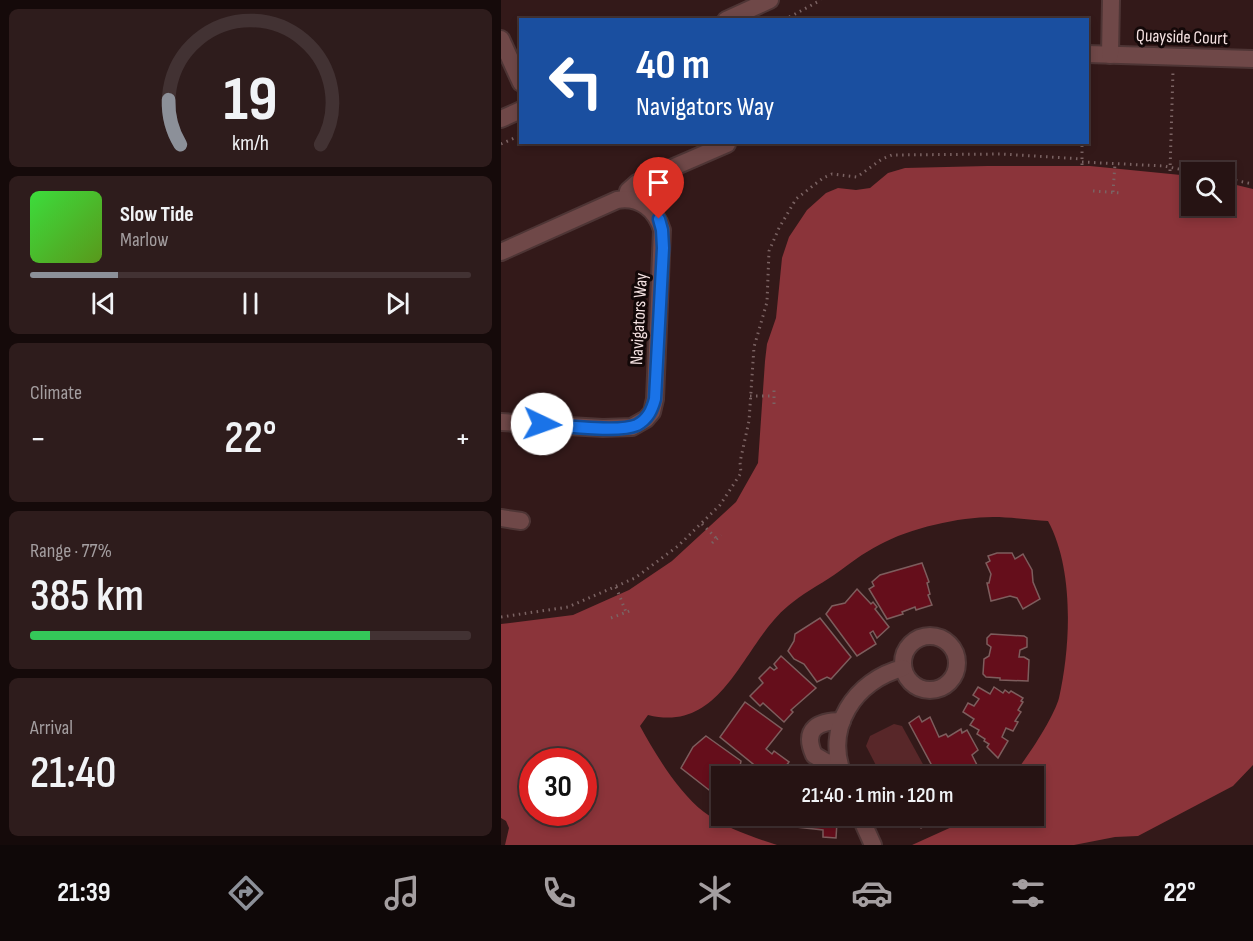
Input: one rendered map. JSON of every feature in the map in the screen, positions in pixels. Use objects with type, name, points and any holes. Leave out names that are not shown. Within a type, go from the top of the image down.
[{"type":"street","points":[[730,18],[770,0]]},
{"type":"street","name":"Quayside Court","points":[[1110,55],[1111,0]]},
{"type":"street","points":[[501,39],[519,79]]},
{"type":"street","name":"Quayside Court","points":[[1089,54],[1253,59]]},
{"type":"street","points":[[501,119],[519,111]]},
{"type":"street","points":[[501,252],[617,200],[627,198],[628,191],[637,183],[727,144]]},
{"type":"street","name":"Navigators Way","points":[[501,422],[624,427],[639,424],[652,412],[655,399],[662,230],[659,219],[651,210],[638,201],[627,198]]},
{"type":"street","points":[[501,518],[521,521]]},
{"type":"street","points":[[841,766],[839,734],[842,721],[853,698],[868,683],[886,672],[903,668]]},
{"type":"street","points":[[833,766],[814,755],[810,742],[813,729],[818,724],[842,721]]},
{"type":"street","points":[[865,826],[873,845]]},
{"type":"path","points":[[788,18],[821,0]]},
{"type":"path","points":[[1170,169],[1173,57]]},
{"type":"path","points":[[501,144],[519,136]]},
{"type":"path","points":[[1082,144],[1082,162]]},
{"type":"path","points":[[501,617],[568,607],[616,586],[653,566],[702,524],[720,505],[741,472],[740,462],[746,442],[754,347],[764,320],[767,302],[769,251],[779,228],[796,200],[809,187],[832,174],[857,177],[882,159],[892,155],[1002,154],[1181,170]]},
{"type":"path","points":[[1113,192],[1115,164]]},
{"type":"path","points":[[1235,180],[1253,184]]},
{"type":"path","points":[[1093,191],[1121,193]]},
{"type":"path","points":[[774,390],[774,404]]},
{"type":"path","points":[[750,396],[774,396]]},
{"type":"path","points":[[702,524],[717,539]]},
{"type":"path","points":[[712,543],[721,534]]},
{"type":"path","points":[[616,586],[626,612]]},
{"type":"path","points":[[611,618],[632,610]]},
{"type":"shaded area","points":[[1090,166],[1181,175],[1181,216],[1235,216],[1235,185],[1253,189],[1253,765],[1233,786],[1138,836],[1115,837],[1074,845],[912,845],[954,826],[1044,826],[1044,766],[1020,766],[1045,727],[1059,698],[1068,631],[1066,584],[1062,561],[1048,521],[1000,517],[965,519],[905,533],[867,552],[788,606],[772,622],[714,699],[695,711],[674,717],[648,715],[640,726],[668,772],[685,794],[711,817],[711,826],[728,826],[777,845],[505,845],[509,828],[506,821],[501,818],[501,624],[573,615],[629,590],[672,561],[736,502],[758,463],[767,344],[776,318],[782,258],[789,237],[807,210],[826,193],[838,188],[856,190],[870,188],[888,173],[905,168]]},
{"type":"shaded area","points":[[894,724],[902,726],[924,766],[876,766],[866,746],[870,736]]},
{"type":"building","points":[[997,553],[1012,553],[1015,559],[1023,554],[1032,570],[1033,582],[1040,599],[1023,609],[1017,598],[1010,596],[991,601],[987,583],[989,583],[991,574],[986,563],[990,561],[988,556]]},
{"type":"building","points":[[922,563],[929,582],[927,583],[930,594],[928,595],[932,605],[916,610],[915,607],[887,619],[869,589],[874,586],[872,582],[880,575]]},
{"type":"building","points":[[857,589],[871,604],[873,602],[877,607],[875,609],[889,627],[877,638],[873,631],[870,633],[876,644],[857,656],[826,614],[832,606],[845,603]]},
{"type":"building","points":[[820,618],[851,657],[831,679],[827,677],[817,682],[804,664],[794,659],[788,651],[795,634]]},
{"type":"building","points":[[991,634],[1027,638],[1027,647],[1020,650],[1019,657],[1029,660],[1028,681],[1000,680],[1000,678],[986,677],[983,674],[984,659],[989,656],[991,647],[987,644],[987,638]]},
{"type":"building","points":[[781,656],[816,688],[791,710],[793,712],[784,722],[763,703],[760,706],[750,696],[763,683],[759,678],[770,667],[774,670],[777,668],[774,664]]},
{"type":"building","points":[[978,687],[990,694],[994,687],[1003,693],[1005,690],[1009,693],[1011,691],[1023,698],[1018,710],[1021,712],[1015,721],[1018,722],[1013,731],[1006,728],[1002,737],[1008,741],[998,758],[987,747],[989,744],[984,741],[985,739],[977,734],[979,730],[970,725],[974,719],[963,712],[968,703],[974,706],[979,699],[973,695]]},
{"type":"building","points":[[745,702],[782,729],[766,749],[772,754],[774,751],[789,762],[786,766],[756,766],[720,737]]},
{"type":"building","points":[[919,716],[922,722],[930,717],[939,737],[946,734],[948,737],[961,729],[962,733],[967,730],[978,750],[972,755],[978,766],[932,766],[909,723]]},
{"type":"building","points":[[706,736],[741,761],[740,766],[711,766],[709,790],[681,768],[693,747]]},
{"type":"building","points":[[787,826],[837,826],[836,838],[823,837],[823,830]]},
{"type":"route","points":[[542,424],[603,428],[632,427],[646,419],[652,412],[655,399],[663,248],[659,219]]}]
